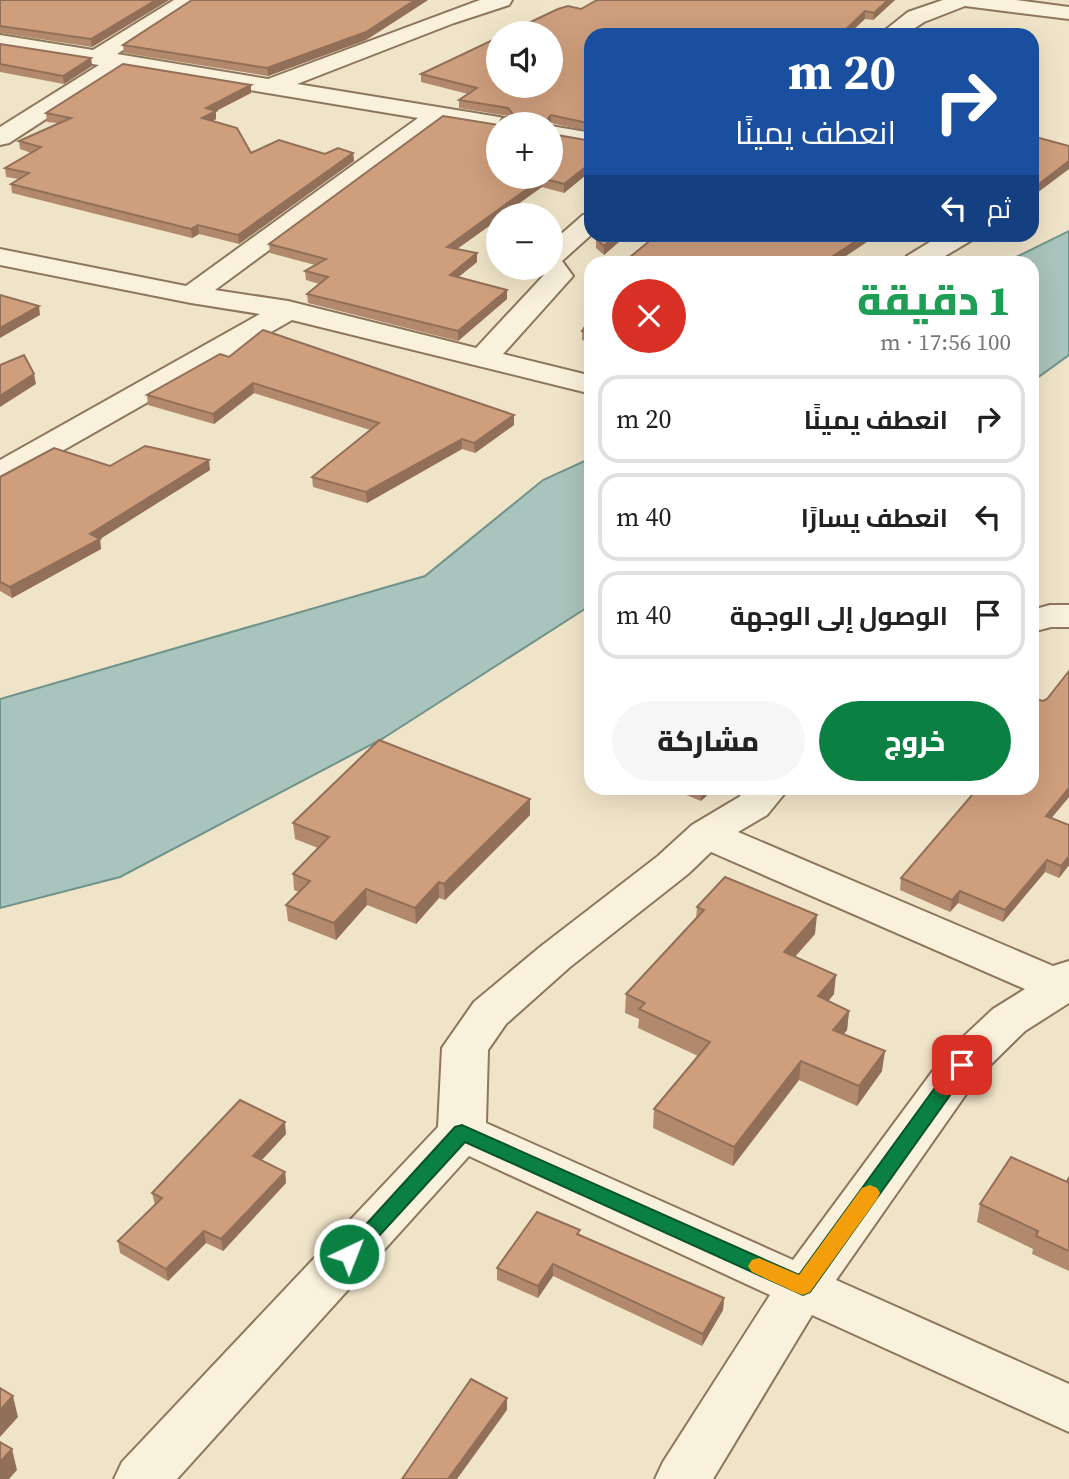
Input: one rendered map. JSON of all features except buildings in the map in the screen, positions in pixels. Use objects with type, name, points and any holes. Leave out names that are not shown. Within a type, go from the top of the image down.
[{"type":"street","points":[[0,138],[189,0]]},
{"type":"street","points":[[271,86],[446,18],[502,0]]},
{"type":"street","points":[[900,28],[916,17],[964,0],[1069,13]]},
{"type":"street","points":[[0,42],[486,122]]},
{"type":"street","points":[[191,295],[439,114]]},
{"type":"street","points":[[563,135],[584,139]]},
{"type":"street","points":[[563,246],[584,228]]},
{"type":"street","points":[[927,256],[950,242]]},
{"type":"street","points":[[0,257],[191,295],[288,310],[584,383]]},
{"type":"street","points":[[484,357],[555,280]]},
{"type":"street","points":[[0,472],[288,310]]},
{"type":"street","points":[[1039,619],[1069,616]]},
{"type":"street","points":[[142,1479],[462,1132],[465,1048],[490,1013],[555,957],[674,865],[706,834],[752,806],[762,795]]},
{"type":"street","points":[[706,834],[1065,982]]},
{"type":"street","points":[[683,1479],[803,1286],[962,1065],[1009,1020],[1065,982]]},
{"type":"street","points":[[462,1132],[1069,1409]]},
{"type":"water","points":[[1069,231],[1069,355],[1039,377],[1039,256],[1018,256]]},
{"type":"water","points":[[584,461],[584,609],[382,739],[120,877],[0,908],[0,699],[425,576],[543,480]]},
{"type":"slow traffic","points":[[759,1266],[803,1286],[870,1193]]},
{"type":"route","points":[[349,1254],[462,1132],[803,1286],[962,1065]]}]
